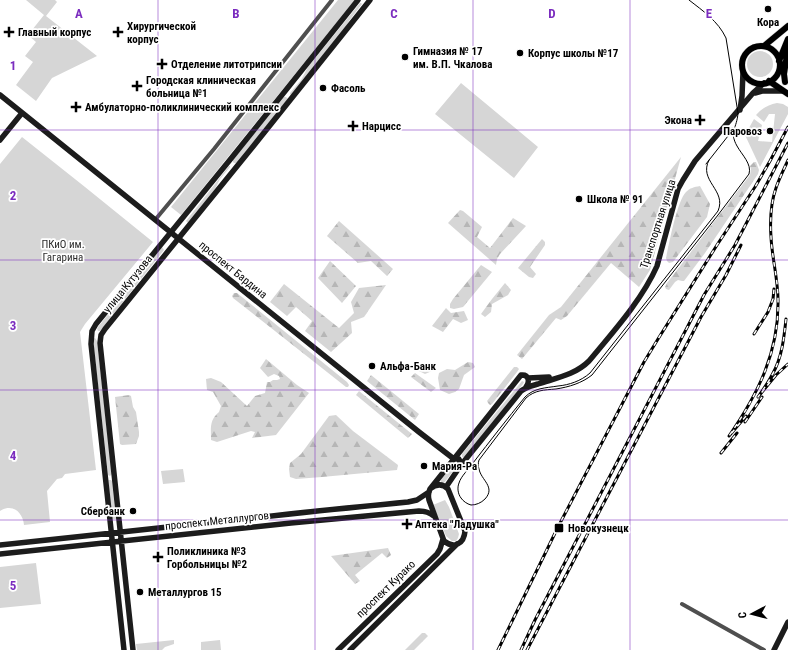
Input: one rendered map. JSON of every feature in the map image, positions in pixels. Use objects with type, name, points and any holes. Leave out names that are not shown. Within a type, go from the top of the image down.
[{"type":"main road","name":"улица Кутузова","points":[[124,650],[90,338],[92,331],[96,324],[358,0]]},
{"type":"main road","name":"улица Кутузова","points":[[133,650],[100,343],[101,339],[105,329],[291,99],[367,1]]},
{"type":"main road","points":[[764,46],[788,26]]},
{"type":"main road","points":[[744,72],[752,81],[758,83],[766,82],[776,75],[779,61],[788,39]]},
{"type":"main road","points":[[740,110],[744,72],[742,63],[745,54],[754,47],[764,46],[774,51],[779,61]]},
{"type":"main road","points":[[786,84],[784,70],[788,48]]},
{"type":"main road","points":[[778,71],[786,84]]},
{"type":"main road","points":[[766,82],[785,93]]},
{"type":"main road","name":"Транспортная улица","points":[[526,387],[574,373],[589,361],[643,292],[654,274],[680,185],[695,161],[753,93],[766,82]]},
{"type":"main road","points":[[753,93],[762,91],[785,93]]},
{"type":"main road","name":"проспект Бардина","points":[[0,96],[454,459],[459,459],[461,465]]},
{"type":"main road","points":[[0,140],[22,113]]},
{"type":"main road","points":[[429,491],[434,486],[439,485],[448,489],[465,532],[462,541],[458,544],[447,544],[444,541],[434,516],[428,496],[429,491],[518,377],[525,376],[529,381],[526,387],[521,391],[461,465],[446,487]]},
{"type":"main road","name":"Транспортная улица","points":[[525,376],[564,376]]},
{"type":"main road","name":"проспект Металлургов","points":[[0,545],[408,502],[417,500],[429,491]]},
{"type":"main road","name":"проспект Металлургов","points":[[0,554],[121,542],[291,522],[419,510],[427,511],[434,516]]},
{"type":"main road","name":"проспект Курако","points":[[338,650],[437,554],[443,539]]},
{"type":"main road","name":"проспект Курако","points":[[350,650],[458,544]]},
{"type":"main road","points":[[774,650],[788,622]]},
{"type":"street","points":[[155,220],[214,150],[332,0]]},
{"type":"street","points":[[682,604],[764,650]]},
{"type":"green space","points":[[26,0],[55,0],[57,2],[46,16],[97,56],[52,78],[36,101],[16,85],[33,62],[25,56],[36,42],[28,35],[44,15]]},
{"type":"green space","points":[[338,0],[355,0],[181,215],[171,207]]},
{"type":"green space","points":[[360,3],[362,4],[345,29],[291,95],[290,93],[301,80],[308,67]]},
{"type":"green space","points":[[760,51],[769,55],[773,64],[769,73],[760,77],[751,73],[747,64],[751,55]]},
{"type":"green space","points":[[461,83],[538,147],[514,178],[435,114]]},
{"type":"green space","points":[[284,97],[288,99],[236,163],[234,163],[233,160]]},
{"type":"green space","points":[[777,103],[788,107],[788,114],[760,167],[745,135],[754,119],[762,125],[758,141],[772,142],[775,114],[769,114],[764,122],[756,115],[765,107]]},
{"type":"green space","name":"ПКиО им. Гагарина","points":[[22,137],[153,242],[80,332],[96,470],[65,474],[62,478],[57,479],[47,491],[50,522],[24,525],[22,516],[13,508],[0,511],[0,164]]},
{"type":"green space","points":[[681,157],[650,270],[639,287],[611,263],[567,316],[561,320],[556,318],[522,359],[517,355],[549,315],[561,307]]},
{"type":"green space","points":[[756,162],[759,170],[758,174],[705,253],[684,281],[678,280],[669,290],[666,289],[665,287],[667,283],[750,175],[750,166]]},
{"type":"green space","points":[[229,166],[230,167],[220,179],[214,191],[188,223],[186,221]]},
{"type":"green space","points":[[700,186],[710,204],[707,217],[673,262],[669,263],[666,258],[680,204],[686,192],[692,188]]},
{"type":"green space","points":[[460,210],[482,227],[477,237],[490,248],[513,218],[526,226],[500,254],[496,265],[448,223]]},
{"type":"green space","points":[[339,221],[393,269],[387,276],[371,261],[358,263],[327,236]]},
{"type":"green space","points":[[542,239],[545,242],[545,245],[530,267],[536,274],[533,278],[529,277],[518,268]]},
{"type":"green space","points":[[162,247],[164,250],[100,331],[98,331],[98,327]]},
{"type":"green space","points":[[330,261],[356,286],[342,303],[318,278]]},
{"type":"green space","points":[[481,265],[492,272],[463,307],[454,309],[450,308],[450,304],[453,299]]},
{"type":"green space","points":[[505,283],[511,290],[508,295],[492,304],[491,312],[485,317],[481,314]]},
{"type":"green space","points":[[284,284],[339,328],[354,313],[351,302],[359,288],[386,285],[364,317],[351,322],[352,333],[331,352],[305,331],[312,321],[296,307],[287,316],[270,302]]},
{"type":"green space","points":[[234,293],[237,293],[347,382],[349,385],[348,387],[346,387],[233,298],[232,296]]},
{"type":"green space","points":[[446,308],[451,313],[464,311],[468,320],[461,323],[453,319],[443,332],[432,326]]},
{"type":"green space","points":[[95,338],[97,341],[112,474],[110,476],[108,475],[93,339]]},
{"type":"green space","points":[[266,359],[309,393],[276,435],[252,438],[255,432],[251,431],[217,442],[211,440],[212,421],[219,412],[221,406],[213,392],[207,390],[206,379],[211,378],[221,382],[247,406],[255,396],[265,393],[267,382],[280,379],[279,376],[274,374],[268,377],[260,368]]},
{"type":"green space","points":[[468,362],[473,363],[475,367],[464,375],[459,389],[449,394],[440,390],[438,378],[439,373],[447,369],[455,370]]},
{"type":"green space","points":[[422,364],[425,368],[432,371],[425,374],[417,370]]},
{"type":"green space","points":[[514,367],[519,369],[490,405],[487,401]]},
{"type":"green space","points":[[415,373],[436,388],[431,392],[411,377]]},
{"type":"green space","points":[[371,375],[419,414],[415,420],[367,381]]},
{"type":"green space","points":[[522,381],[524,382],[523,384],[465,457],[462,457],[462,454]]},
{"type":"green space","points":[[359,391],[412,434],[408,438],[356,395]]},
{"type":"green space","points":[[131,396],[133,407],[136,412],[139,436],[136,444],[122,445],[120,444],[115,397]]},
{"type":"green space","points":[[336,415],[353,431],[398,465],[397,470],[296,479],[290,477],[290,463],[301,454],[329,416]]},
{"type":"green space","points":[[454,463],[457,464],[457,466],[442,484],[441,480]]},
{"type":"green space","points":[[183,469],[185,482],[163,484],[161,471]]},
{"type":"green space","points":[[108,480],[112,481],[116,519],[112,519]]},
{"type":"green space","points":[[445,500],[459,534],[456,541],[452,541],[446,536],[433,505]]},
{"type":"green space","points":[[388,548],[391,555],[387,558],[382,553],[355,575],[360,581],[355,584],[331,556]]},
{"type":"green space","points":[[36,563],[41,604],[0,608],[0,567]]},
{"type":"green space","points":[[422,633],[425,633],[428,636],[414,650],[405,650]]},
{"type":"green space","points":[[174,640],[174,644],[165,647],[162,650],[137,650],[136,644]]},
{"type":"green space","points":[[220,640],[221,650],[201,650],[201,642]]},
{"type":"tram line","points":[[689,0],[705,12],[719,26],[726,38],[738,113],[734,137],[737,146],[748,163],[750,170],[749,174],[592,375],[575,384],[540,391],[533,393],[526,398],[479,460],[478,466],[480,473],[487,484],[489,491],[488,495],[477,504],[471,505],[465,502],[458,491],[458,485],[461,478],[525,397],[528,394],[540,389],[575,382],[590,373],[718,211],[720,204],[719,197],[707,174],[709,160]]},
{"type":"tram line","points":[[706,164],[728,136],[732,128]]},
{"type":"railway","points":[[498,650],[558,527],[644,362],[755,187],[788,127]]},
{"type":"railway","points":[[521,650],[535,620],[704,295],[735,245],[788,143]]},
{"type":"railway","points":[[746,416],[729,436],[758,388],[771,355],[775,337],[778,300],[772,245],[771,212],[776,188],[788,160]]},
{"type":"railway","points":[[527,650],[701,317],[726,275],[741,245]]},
{"type":"railway","points":[[754,334],[768,312],[773,299],[774,289]]},
{"type":"railway","points":[[786,319],[778,362],[769,381],[758,397],[776,375],[788,364]]},
{"type":"railway","points":[[745,422],[762,397]]},
{"type":"railway","points":[[721,453],[737,433]]},
{"type":"place","name":"Кора","points":[[768,9]]},
{"type":"place","name":"Главный корпус","points":[[9,32]]},
{"type":"place","name":"Хирургической корпус","points":[[118,32]]},
{"type":"place","name":"Корпус школы №17","points":[[520,53]]},
{"type":"place","name":"Гимназия № 17 им. В.П. Чкалова","points":[[405,57]]},
{"type":"place","name":"Отделение литотрипсии","points":[[162,64]]},
{"type":"place","name":"Городская клиническая больница №1","points":[[137,86]]},
{"type":"place","name":"Фасоль","points":[[323,88]]},
{"type":"place","name":"Амбулаторно-поликлинический комплекс","points":[[76,107]]},
{"type":"place","name":"Экона","points":[[700,120]]},
{"type":"place","name":"Нарцисс","points":[[353,126]]},
{"type":"place","name":"Паровоз","points":[[770,131]]},
{"type":"place","name":"Школа № 91","points":[[579,199]]},
{"type":"place","name":"Альфа-Банк","points":[[372,366]]},
{"type":"place","name":"Мария-Ра","points":[[424,466]]},
{"type":"place","name":"Сбербанк","points":[[133,511]]},
{"type":"place","name":"Аптека \"Ладушка\"","points":[[407,524]]},
{"type":"place","name":"Новокузнецк","points":[[559,528]]},
{"type":"place","name":"Поликлиника №3 Горбольницы №2","points":[[158,557]]},
{"type":"place","name":"Металлургов 15","points":[[140,592]]}]
